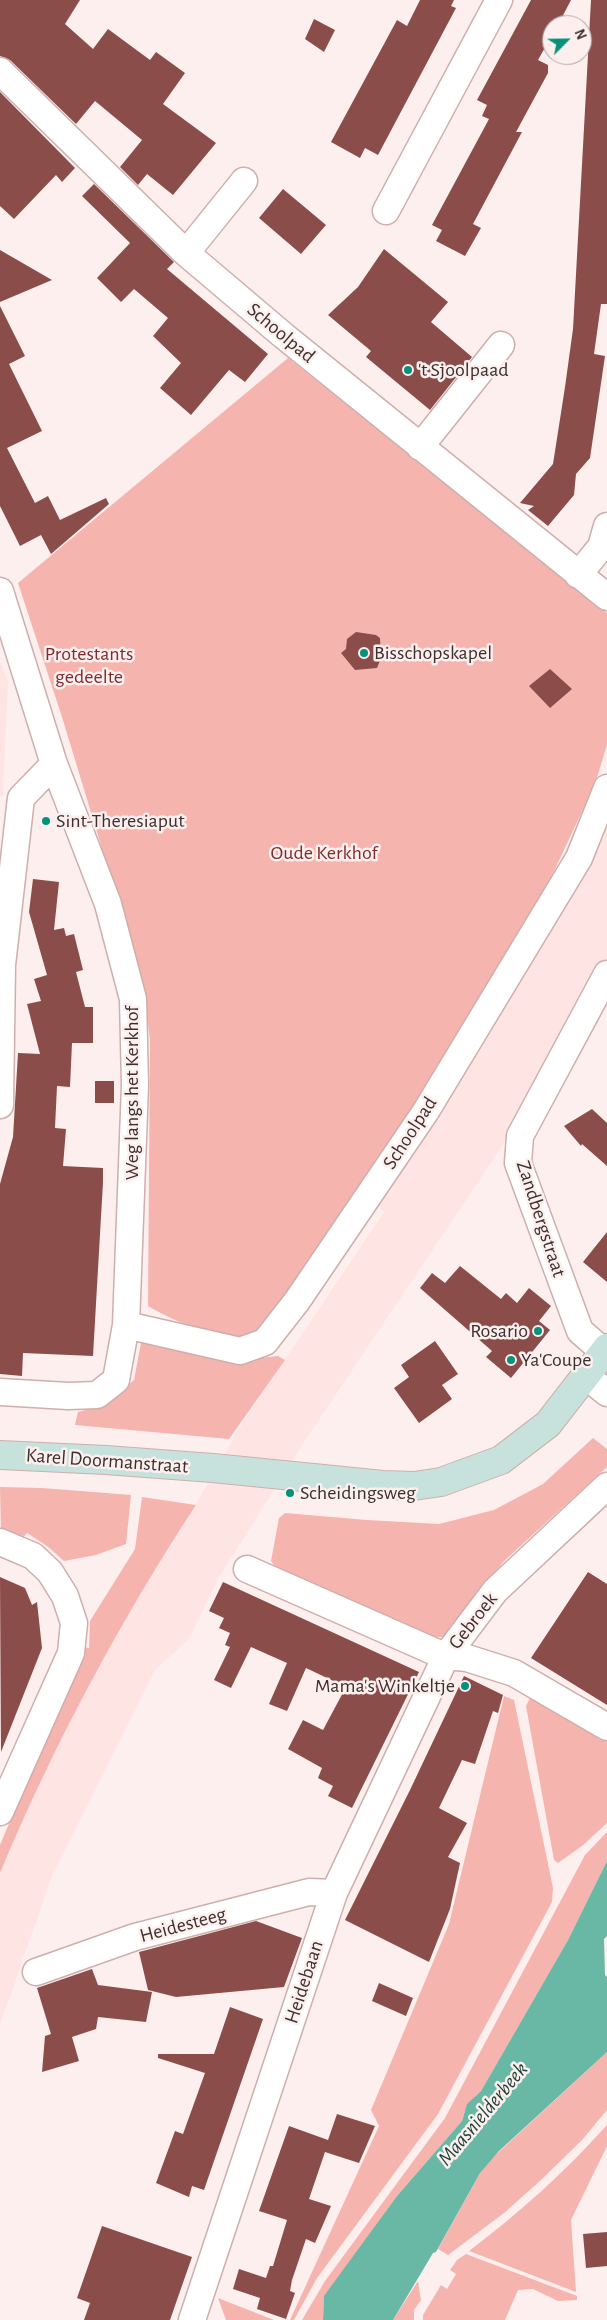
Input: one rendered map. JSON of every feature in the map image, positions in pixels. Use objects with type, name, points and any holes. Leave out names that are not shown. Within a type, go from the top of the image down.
[{"type":"main road","name":"Karel Doormanstraat","points":[[0,1455],[213,1468],[265,1475],[391,1486],[414,1486],[441,1482],[501,1460],[548,1424],[606,1350]]},
{"type":"street","points":[[386,211],[499,0]]},
{"type":"street","name":"Schoolpad","points":[[0,71],[186,253],[420,447],[607,597]]},
{"type":"street","points":[[186,253],[244,181]]},
{"type":"street","points":[[420,447],[501,345]]},
{"type":"street","points":[[578,575],[600,547],[607,526]]},
{"type":"street","name":"Weg langs het Kerkhof","points":[[0,591],[54,764],[108,904],[133,999],[135,1085],[126,1325],[116,1380],[97,1395],[68,1396],[0,1392]]},
{"type":"street","points":[[0,1105],[1,965],[21,798],[54,764]]},
{"type":"street","name":"Schoolpad","points":[[126,1325],[240,1351],[265,1342],[297,1301],[426,1112],[579,858],[607,788]]},
{"type":"street","name":"Zandbergstraat","points":[[606,1350],[580,1331],[518,1163],[520,1136],[607,974]]},
{"type":"street","points":[[586,1376],[607,1393]]},
{"type":"street","name":"Gebroek","points":[[446,1656],[495,1591],[607,1486]]},
{"type":"street","points":[[0,1542],[33,1556],[50,1572],[66,1596],[74,1623],[71,1653],[0,1812]]},
{"type":"street","points":[[246,1569],[446,1656]]},
{"type":"street","name":"Gebroek","points":[[446,1656],[467,1658],[514,1673],[607,1727]]},
{"type":"street","name":"Heidebaan","points":[[192,2320],[334,1893],[446,1656]]},
{"type":"street","name":"Heidesteeg","points":[[36,1972],[135,1937],[309,1892],[334,1893]]},
{"type":"shaded area","points":[[0,661],[8,681],[3,796],[0,796]]},
{"type":"shaded area","points":[[607,807],[607,959],[561,1058],[304,1442],[218,1579],[189,1639],[155,1670],[52,1876],[0,2025],[0,1873],[41,1779],[94,1675],[241,1425],[384,1212],[374,1203]]},
{"type":"green space","name":"Oude Kerkhof","points":[[288,358],[607,613],[607,745],[595,784],[522,933],[326,1248],[254,1337],[240,1337],[199,1329],[172,1319],[148,1306],[150,1041],[144,987],[62,717],[18,583]]},
{"type":"green space","points":[[142,1338],[236,1361],[278,1356],[285,1360],[229,1439],[75,1425],[78,1412],[107,1404],[134,1380]]},
{"type":"green space","points":[[593,1438],[607,1449],[607,1467],[504,1561],[461,1615],[447,1637],[428,1637],[278,1571],[271,1561],[279,1518],[285,1513],[439,1524],[494,1510],[543,1484]]},
{"type":"green space","points":[[0,1487],[42,1488],[131,1495],[126,1544],[96,1555],[64,1561],[47,1546],[27,1533],[23,1538],[1,1532]]},
{"type":"green space","points":[[142,1497],[196,1505],[141,1593],[90,1684],[43,1777],[0,1873],[0,1845],[83,1647],[89,1648],[90,1621],[135,1549]]},
{"type":"green space","points":[[504,1696],[514,1700],[553,1888],[552,1902],[438,2114],[317,2278],[294,2320],[290,2320],[379,2126],[371,2110],[449,1924]]},
{"type":"green space","points":[[531,1696],[607,1737],[607,1823],[582,1846],[558,1863],[554,1860],[526,1706]]},
{"type":"green space","points":[[607,1832],[607,1861],[568,1940],[481,2091],[468,2104],[462,2121],[397,2196],[324,2298],[323,2320],[302,2320],[325,2281],[445,2118],[585,1855]]},
{"type":"green space","points":[[607,2052],[607,2110],[582,2140],[504,2213],[448,2255],[438,2249],[480,2173],[489,2161]]},
{"type":"green space","points":[[607,2125],[607,2146],[571,2220],[576,2292],[469,2251],[541,2191]]},
{"type":"green space","points":[[466,2254],[577,2296],[577,2300],[558,2301],[533,2289],[518,2290],[505,2320],[423,2320],[423,2315],[441,2285],[447,2289],[456,2274],[450,2270],[457,2260]]},
{"type":"green space","points":[[418,2281],[421,2300],[414,2310],[414,2320],[393,2320]]},
{"type":"green space","points":[[218,2298],[274,2320],[226,2320]]},
{"type":"water","name":"Maasnielderbeek","points":[[607,1861],[607,1936],[604,1939],[605,1975],[607,1977],[607,2052],[499,2151],[480,2173],[436,2252],[433,2253],[393,2320],[323,2320],[324,2296],[397,2196],[462,2121],[467,2104],[481,2091],[568,1940]]},
{"type":"building","points":[[0,0],[80,0],[65,24],[93,49],[108,29],[150,60],[156,52],[185,73],[163,104],[216,143],[173,195],[147,174],[138,185],[120,167],[142,140],[95,101],[76,124],[10,60],[0,56]]},
{"type":"building","points":[[420,0],[454,0],[451,6],[456,8],[378,155],[365,148],[360,158],[331,142],[397,20],[407,26]]},
{"type":"building","points":[[531,0],[571,0],[563,15],[542,15],[542,53],[538,60],[542,62],[542,65],[548,65],[548,73],[516,132],[522,132],[473,224],[481,228],[465,256],[436,241],[442,230],[432,225],[489,119],[482,116],[487,105],[477,100]]},
{"type":"building","points":[[591,0],[607,0],[607,304],[601,304],[594,354],[605,356],[590,458],[576,474],[574,495],[548,526],[528,510],[534,506],[520,503],[553,464],[565,387],[573,329],[587,65],[592,65],[592,15],[590,15]]},
{"type":"building","points":[[314,19],[335,30],[324,52],[305,39]]},
{"type":"building","points":[[0,92],[75,168],[62,182],[56,175],[14,219],[0,206]]},
{"type":"building","points":[[94,184],[174,262],[167,269],[268,354],[245,382],[229,370],[191,415],[160,388],[181,363],[153,336],[168,318],[134,289],[121,302],[97,278],[130,243],[82,196]]},
{"type":"building","points":[[283,189],[326,225],[301,254],[259,218]]},
{"type":"building","points":[[384,249],[448,302],[431,322],[472,357],[430,410],[366,357],[371,351],[328,315],[358,287]]},
{"type":"building","points":[[0,250],[52,280],[0,302]]},
{"type":"building","points":[[0,306],[25,356],[9,364],[42,431],[7,448],[35,503],[48,496],[60,520],[106,498],[109,504],[51,554],[41,535],[20,546],[0,506]]},
{"type":"building","name":"Bisschopskapel","points":[[356,632],[376,635],[380,638],[381,658],[377,668],[355,670],[341,653],[346,649],[347,639]]},
{"type":"building","points":[[550,669],[572,689],[550,708],[529,686]]},
{"type":"building","points":[[33,879],[59,882],[54,930],[64,928],[66,936],[74,934],[83,970],[76,972],[85,1007],[93,1007],[93,1043],[72,1043],[70,1087],[57,1086],[55,1128],[66,1129],[63,1166],[103,1168],[103,1182],[93,1356],[23,1353],[22,1376],[0,1374],[0,1184],[13,1137],[18,1053],[40,1054],[27,1004],[41,1001],[34,979],[47,975],[29,912]]},
{"type":"building","points":[[95,1081],[114,1081],[114,1103],[95,1103]]},
{"type":"building","points":[[592,1109],[607,1123],[607,1166],[582,1144],[581,1146],[564,1126]]},
{"type":"building","points":[[607,1232],[607,1282],[583,1262]]},
{"type":"building","points":[[460,1266],[501,1299],[506,1293],[517,1303],[529,1288],[551,1306],[539,1321],[550,1330],[511,1378],[486,1357],[492,1351],[420,1288],[432,1273],[445,1283]]},
{"type":"building","points":[[435,1341],[458,1374],[442,1385],[452,1399],[419,1423],[394,1388],[409,1377],[401,1365]]},
{"type":"building","points":[[588,1572],[607,1584],[607,1705],[531,1658]]},
{"type":"building","points":[[0,1577],[25,1588],[32,1605],[37,1602],[42,1648],[1,1752]]},
{"type":"building","points":[[223,1582],[419,1672],[352,1808],[328,1796],[333,1786],[318,1778],[322,1768],[288,1749],[303,1720],[323,1730],[346,1687],[306,1668],[287,1711],[269,1704],[287,1663],[251,1647],[231,1688],[214,1680],[230,1647],[225,1645],[230,1633],[219,1628],[224,1618],[209,1611]]},
{"type":"building","points":[[464,1676],[503,1695],[498,1713],[493,1711],[475,1764],[462,1760],[439,1808],[467,1823],[448,1857],[460,1863],[450,1909],[429,1962],[345,1920]]},
{"type":"building","points":[[256,1921],[302,1938],[284,1987],[176,1997],[148,1990],[139,1952]]},
{"type":"building","points":[[92,1969],[98,1985],[152,1992],[146,2022],[98,2017],[96,2029],[72,2037],[79,2061],[42,2072],[45,2036],[51,2034],[37,1988]]},
{"type":"building","points":[[379,1983],[413,1998],[406,2016],[372,2001]]},
{"type":"building","points":[[230,2007],[263,2019],[204,2190],[192,2186],[189,2197],[156,2183],[175,2131],[183,2134],[205,2073],[158,2058],[158,2054],[214,2054]]},
{"type":"building","points":[[337,2114],[375,2126],[359,2163],[325,2152],[309,2199],[331,2206],[315,2243],[306,2239],[292,2280],[290,2291],[295,2293],[286,2319],[257,2309],[260,2298],[233,2289],[239,2269],[266,2278],[270,2266],[273,2266],[287,2220],[259,2211],[289,2126],[328,2140]]},
{"type":"building","points":[[102,2226],[192,2257],[170,2320],[84,2320],[90,2303],[77,2298]]},
{"type":"building","points":[[607,2232],[607,2266],[586,2268],[583,2234]]},
{"type":"place","name":"'t Sjoolpaad","points":[[408,370]]},
{"type":"place","name":"Bisschopskapel","points":[[364,653]]},
{"type":"place","name":"Sint-Theresiaput","points":[[46,821]]},
{"type":"place","name":"Rosario","points":[[538,1331]]},
{"type":"place","name":"Ya'Coupe","points":[[511,1360]]},
{"type":"place","name":"Scheidingsweg","points":[[290,1493]]},
{"type":"place","name":"Mama's Winkeltje","points":[[465,1686]]},
{"type":"park label","name":"Protestants gedeelte","points":[[89,666]]}]
